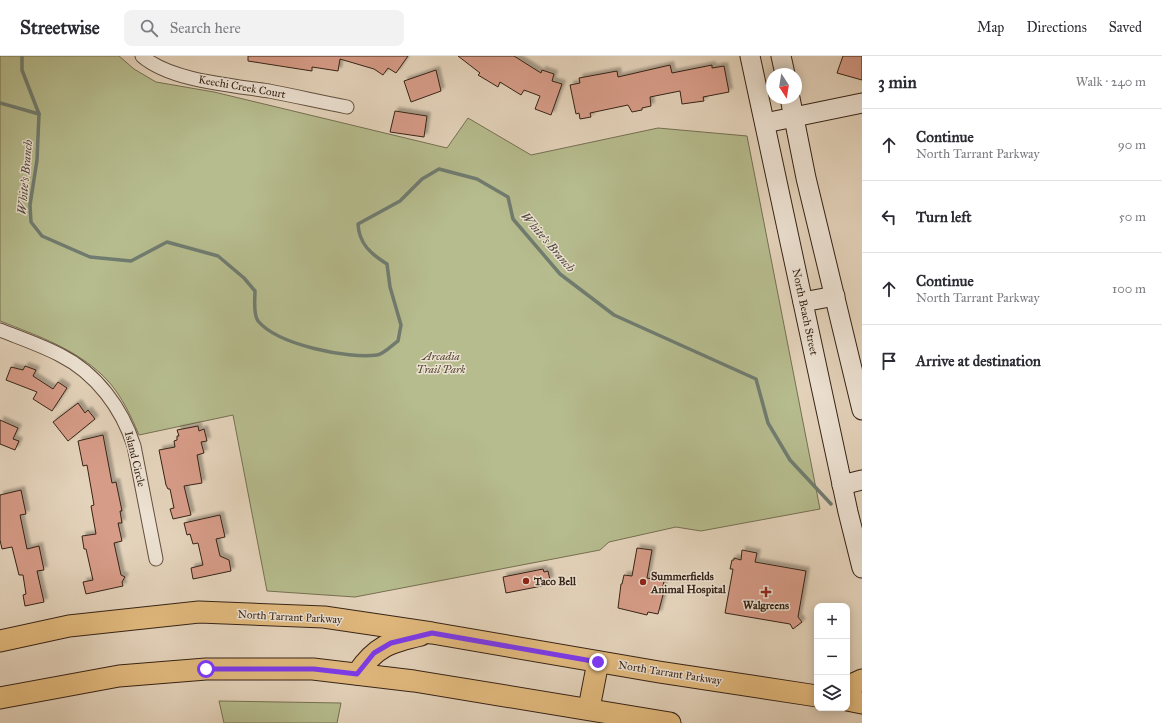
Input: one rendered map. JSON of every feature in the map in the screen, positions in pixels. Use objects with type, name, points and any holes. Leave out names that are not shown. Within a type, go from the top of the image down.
[{"type":"main road","name":"North Beach Street","points":[[750,56],[842,485],[862,568]]},
{"type":"main road","points":[[781,56],[784,68]]},
{"type":"main road","points":[[765,122],[862,103]]},
{"type":"main road","points":[[791,104],[806,178],[862,410]]},
{"type":"main road","points":[[803,302],[835,296]]},
{"type":"main road","points":[[842,485],[862,480]]},
{"type":"main road","name":"North Tarrant Parkway","points":[[0,641],[70,626],[199,612],[324,617],[432,633],[598,662],[814,696]]},
{"type":"main road","points":[[357,674],[374,653],[391,643],[432,633]]},
{"type":"main road","points":[[589,708],[598,662]]},
{"type":"main road","points":[[0,698],[118,676],[206,669],[314,669],[414,681],[589,708],[670,723]]},
{"type":"main road","points":[[850,686],[862,680]]},
{"type":"main road","points":[[850,700],[862,702]]},
{"type":"street","name":"Keechi Creek Court","points":[[142,56],[152,65],[207,82],[347,107]]},
{"type":"street","name":"Island Circle","points":[[1,332],[60,354],[74,363],[101,387],[113,402],[128,430],[134,446],[156,559]]},
{"type":"green space","name":"Arcadia Trail Park","points":[[0,56],[119,56],[134,69],[156,82],[214,92],[447,148],[468,118],[531,155],[658,128],[747,136],[820,509],[701,531],[676,527],[609,542],[600,550],[355,597],[267,591],[233,415],[139,435],[122,400],[109,382],[98,371],[85,361],[58,345],[0,321]]},
{"type":"green space","points":[[219,701],[341,703],[337,723],[224,723]]},
{"type":"building","points":[[248,56],[408,56],[396,73],[388,68],[383,75],[374,69],[340,59],[338,71],[312,67],[312,71],[248,61]]},
{"type":"building","points":[[458,56],[514,56],[541,73],[542,70],[554,74],[552,81],[562,84],[551,115],[535,109],[540,96],[524,90],[521,95],[500,82],[498,87],[478,75],[480,73]]},
{"type":"building","points":[[843,56],[862,56],[862,80],[837,73]]},
{"type":"building","points":[[670,65],[672,73],[712,65],[712,68],[724,66],[729,92],[703,97],[704,101],[682,104],[680,91],[650,97],[651,106],[642,108],[642,110],[632,112],[628,105],[590,113],[591,117],[580,119],[579,113],[576,114],[570,85],[580,83],[579,78],[617,71],[618,77]]},
{"type":"building","points":[[436,70],[441,91],[411,102],[404,81]]},
{"type":"building","points":[[395,111],[427,116],[424,137],[390,132]]},
{"type":"building","points":[[25,366],[36,370],[33,376],[53,389],[58,382],[67,388],[52,411],[33,399],[37,392],[6,380],[11,367],[23,370]]},
{"type":"building","points":[[78,403],[85,413],[88,410],[95,419],[68,441],[53,422]]},
{"type":"building","points":[[0,420],[18,428],[13,439],[19,441],[15,450],[0,444]]},
{"type":"building","points":[[198,426],[199,431],[204,429],[207,441],[201,442],[204,453],[197,455],[202,483],[184,486],[191,515],[173,519],[170,509],[174,508],[170,489],[168,489],[166,485],[159,450],[175,447],[174,441],[177,440],[177,436],[179,436],[177,430]]},
{"type":"building","points":[[103,435],[112,483],[116,482],[122,511],[120,511],[122,523],[118,523],[122,541],[114,543],[121,575],[125,577],[122,582],[123,586],[86,594],[83,582],[93,580],[86,549],[84,549],[82,536],[96,534],[91,506],[94,505],[87,465],[83,466],[78,441]]},
{"type":"building","points":[[21,490],[26,514],[20,515],[27,549],[39,546],[44,570],[37,571],[44,602],[25,606],[23,595],[26,594],[23,575],[19,575],[12,547],[2,549],[0,540],[0,495]]},
{"type":"building","points":[[220,515],[225,537],[216,539],[220,556],[229,560],[231,571],[193,579],[191,568],[203,565],[198,543],[193,544],[190,534],[187,535],[184,523]]},
{"type":"building","name":"Summerfields Animal Hospital","points":[[637,548],[652,550],[647,578],[664,581],[662,591],[664,591],[658,614],[648,612],[647,615],[618,608],[621,584],[624,575],[632,576]]},
{"type":"building","name":"Walgreens","points":[[742,550],[757,553],[755,562],[806,571],[798,617],[802,622],[793,629],[790,624],[725,613],[733,569],[730,569],[732,560],[734,560],[734,558],[741,560]]},
{"type":"building","name":"Taco Bell","points":[[543,569],[544,572],[548,571],[550,580],[546,581],[547,585],[506,593],[503,577]]},
{"type":"waterway","name":"White's Branch","points":[[22,56],[22,70],[39,114],[37,160],[30,205],[31,222],[42,236],[90,257],[131,261],[167,242],[218,256],[244,278],[255,291],[256,318],[268,330],[281,337],[314,348],[349,355],[377,355],[398,341],[401,325],[390,287],[387,264],[371,252],[363,243],[358,224],[400,201],[422,179],[439,169],[477,179],[508,197],[513,219],[560,274],[614,315],[756,379],[768,423],[790,460],[831,504]]},
{"type":"waterway","name":"White's Branch","points":[[0,103],[39,114]]},
{"type":"place","name":"Taco Bell","points":[[526,581]]},
{"type":"place","name":"Summerfields Animal Hospital","points":[[643,582]]},
{"type":"place","name":"Walgreens","points":[[766,592]]},
{"type":"route","points":[[206,669],[314,669],[357,674],[374,653],[391,643],[432,633],[598,662]]}]
